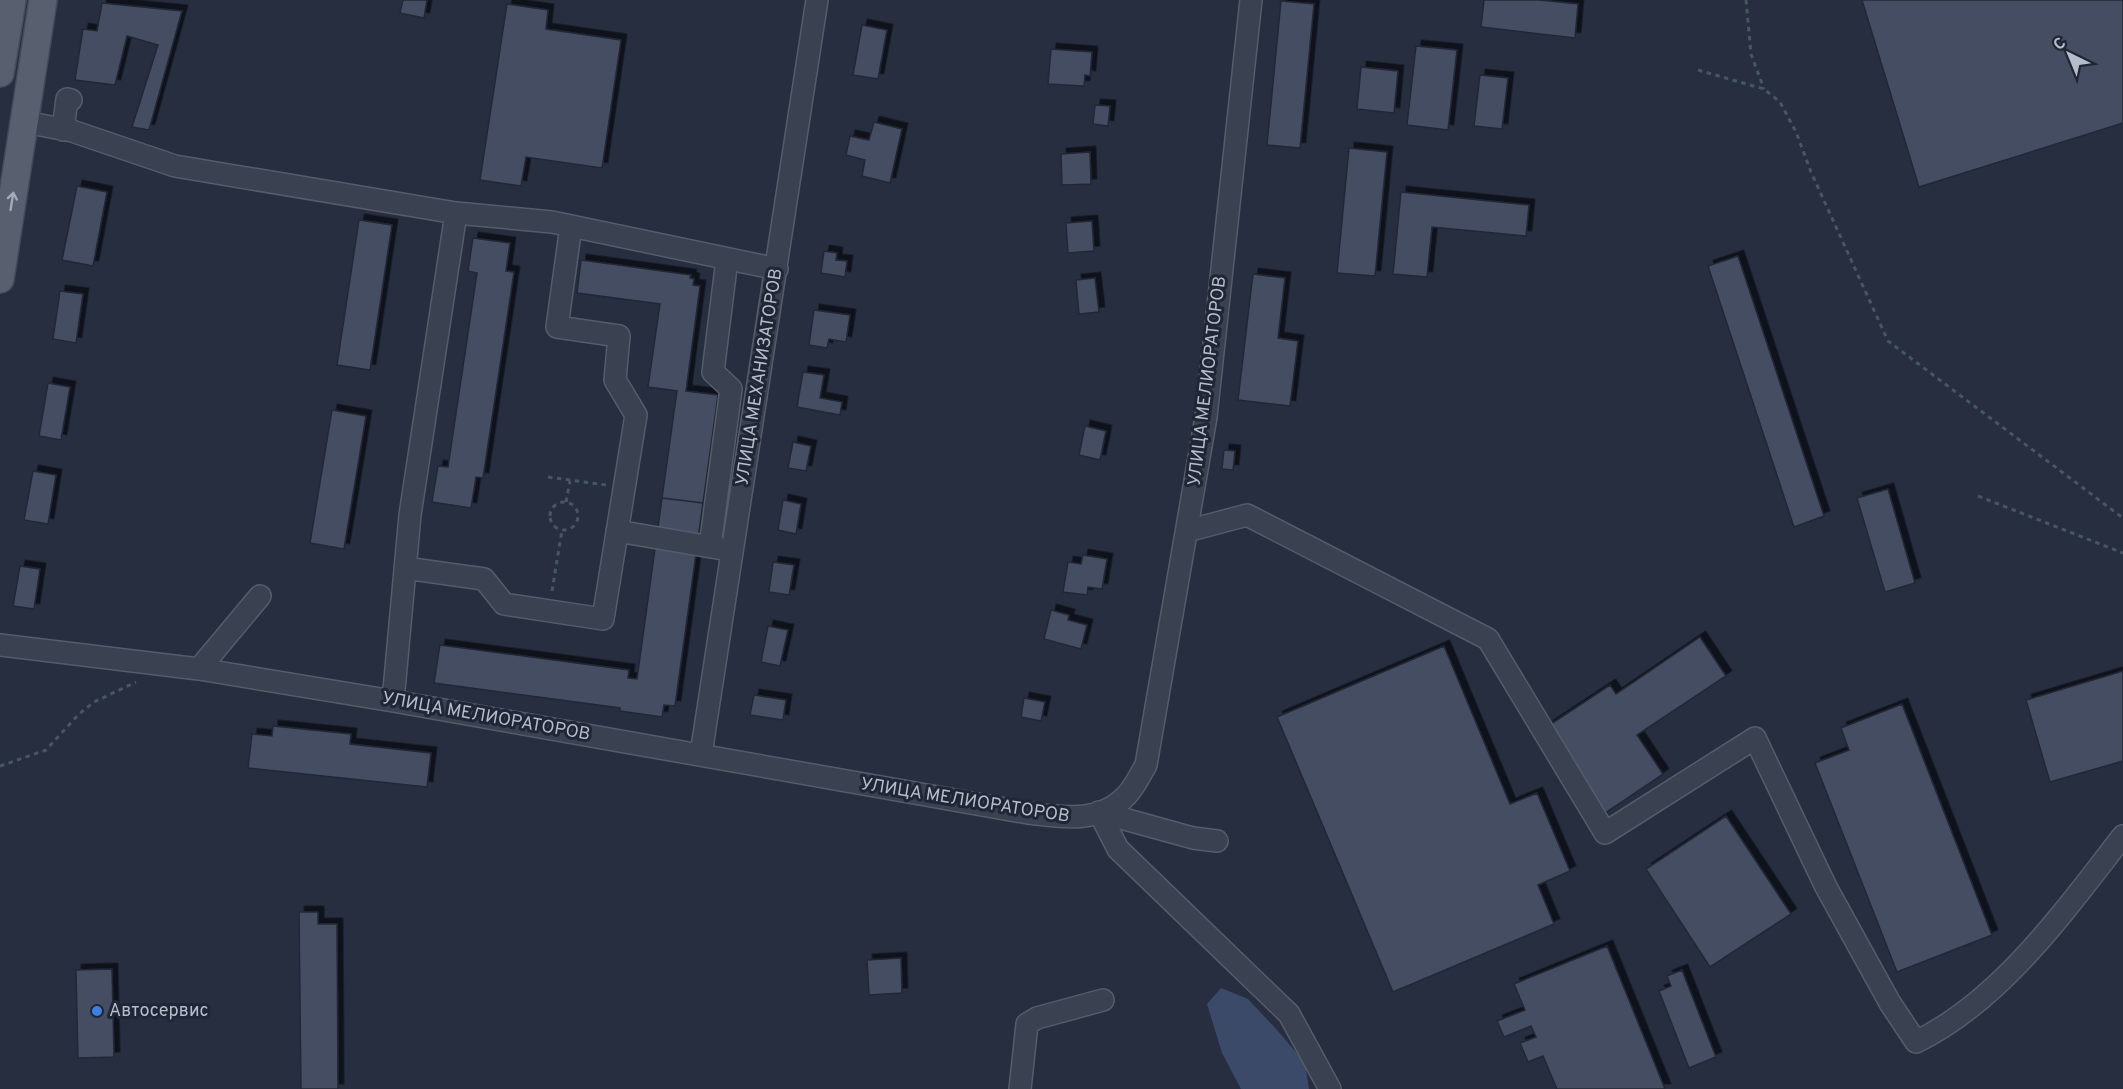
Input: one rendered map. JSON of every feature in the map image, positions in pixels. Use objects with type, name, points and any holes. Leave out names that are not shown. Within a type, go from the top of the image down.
[{"type":"main road","points":[[0,73],[12,0]]},
{"type":"main road","points":[[0,279],[44,0]]},
{"type":"street","name":"УЛИЦА МЕХАНИЗАТОРОВ","points":[[700,754],[817,0]]},
{"type":"street","name":"УЛИЦА МЕЛИОРАТОРОВ","points":[[0,645],[199,669],[700,754],[866,786],[1028,813],[1077,819],[1099,813],[1125,797],[1146,765],[1206,417],[1251,0]]},
{"type":"street","points":[[63,130],[67,99],[72,100]]},
{"type":"street","points":[[25,122],[63,130],[176,166],[456,213],[571,226],[777,269]]},
{"type":"street","points":[[393,701],[410,515],[456,213]]},
{"type":"street","points":[[405,568],[484,579],[504,604],[603,619],[636,415],[615,380],[619,336],[557,327],[571,226]]},
{"type":"street","points":[[710,546],[731,389],[713,372],[727,259]]},
{"type":"street","points":[[1187,531],[1247,515],[1488,639],[1605,833],[1755,738],[1826,887],[1890,1004],[1916,1042],[1973,1007],[2055,922],[2123,836]]},
{"type":"street","points":[[617,531],[733,550]]},
{"type":"street","points":[[199,669],[260,596]]},
{"type":"street","points":[[1099,813],[1193,838],[1216,841]]},
{"type":"street","points":[[1099,813],[1118,849],[1288,1014],[1330,1089]]},
{"type":"street","points":[[1020,1089],[1027,1024],[1037,1018],[1103,1000]]},
{"type":"path","points":[[1746,0],[1751,54],[1764,89]]},
{"type":"path","points":[[1698,70],[1764,89],[1780,102],[1796,132],[1811,172],[1888,341],[2123,518]]},
{"type":"path","points":[[548,477],[624,487]]},
{"type":"path","points":[[567,502],[570,481]]},
{"type":"path","points":[[1978,496],[2123,553]]},
{"type":"path","points":[[567,502],[575,507],[578,519],[573,527],[562,530],[552,524],[550,513],[558,503],[567,502]]},
{"type":"path","points":[[549,611],[562,530]]},
{"type":"path","points":[[0,766],[46,750],[78,714],[94,702],[142,680],[152,663]]},
{"type":"water","points":[[1221,988],[1248,999],[1277,1030],[1305,1063],[1309,1089],[1241,1089],[1222,1053],[1207,1004]]},
{"type":"building","points":[[403,0],[427,0],[424,18],[400,13]]},
{"type":"building","points":[[1484,0],[1539,0],[1578,4],[1575,38],[1481,27]]},
{"type":"building","points":[[1862,0],[2123,0],[2123,123],[1919,187]]},
{"type":"building","points":[[1281,1],[1314,4],[1300,148],[1267,145]]},
{"type":"building","points":[[102,3],[182,11],[149,130],[132,127],[158,45],[127,36],[115,85],[75,80],[83,29],[97,31]]},
{"type":"building","points":[[507,4],[548,10],[546,29],[621,40],[602,168],[526,157],[521,186],[480,180]]},
{"type":"building","points":[[862,25],[887,30],[878,79],[853,75]]},
{"type":"building","points":[[1416,46],[1457,50],[1448,130],[1407,125]]},
{"type":"building","points":[[1051,49],[1092,52],[1090,76],[1085,75],[1084,86],[1048,84]]},
{"type":"building","points":[[1361,67],[1398,71],[1394,113],[1357,109]]},
{"type":"building","points":[[1480,75],[1508,78],[1502,129],[1474,126]]},
{"type":"building","points":[[1095,105],[1110,106],[1108,126],[1093,124]]},
{"type":"building","points":[[874,122],[902,129],[890,183],[862,176],[865,160],[846,155],[850,136],[869,140]]},
{"type":"building","points":[[1349,148],[1387,152],[1375,276],[1337,273]]},
{"type":"building","points":[[1090,152],[1091,184],[1062,185],[1061,154]]},
{"type":"building","points":[[77,186],[107,192],[93,266],[62,260]]},
{"type":"building","points":[[1401,192],[1529,205],[1526,236],[1432,227],[1427,277],[1393,274]]},
{"type":"building","points":[[359,220],[392,225],[370,370],[337,365]]},
{"type":"building","points":[[1092,221],[1094,251],[1068,253],[1066,223]]},
{"type":"building","points":[[473,238],[510,243],[506,271],[514,272],[483,478],[476,477],[471,508],[432,502],[438,466],[448,467],[477,273],[468,271]]},
{"type":"building","points":[[824,251],[837,253],[836,260],[847,261],[845,277],[821,273]]},
{"type":"building","points":[[1738,256],[1824,516],[1794,527],[1708,266]]},
{"type":"building","points":[[581,260],[691,275],[690,278],[694,279],[693,285],[700,286],[686,391],[718,395],[703,503],[662,498],[677,391],[648,387],[660,304],[577,293]]},
{"type":"building","points":[[1253,274],[1285,278],[1278,338],[1298,341],[1290,406],[1238,400]]},
{"type":"building","points":[[1095,278],[1099,312],[1079,314],[1076,280]]},
{"type":"building","points":[[60,291],[83,294],[76,343],[53,339]]},
{"type":"building","points":[[814,310],[850,315],[846,342],[829,339],[827,348],[809,345]]},
{"type":"building","points":[[803,372],[824,375],[820,398],[842,402],[840,415],[797,407]]},
{"type":"building","points":[[48,383],[70,387],[61,440],[39,436]]},
{"type":"building","points":[[332,410],[366,416],[344,549],[310,543]]},
{"type":"building","points":[[1085,426],[1106,431],[1100,460],[1079,455]]},
{"type":"building","points":[[793,442],[811,446],[806,471],[788,468]]},
{"type":"building","points":[[1224,450],[1235,451],[1233,470],[1222,469]]},
{"type":"building","points":[[33,471],[56,475],[48,524],[24,520]]},
{"type":"building","points":[[1888,489],[1915,583],[1885,592],[1857,498]]},
{"type":"building","points":[[662,498],[703,503],[675,706],[664,705],[662,717],[620,711],[620,708],[434,683],[440,645],[629,670],[628,678],[637,679]]},
{"type":"building","points":[[783,500],[801,504],[796,534],[778,530]]},
{"type":"building","points":[[1083,555],[1107,559],[1102,589],[1088,587],[1087,595],[1063,592],[1068,562],[1081,564]]},
{"type":"building","points":[[773,562],[794,565],[789,595],[769,592]]},
{"type":"building","points":[[20,566],[40,569],[34,609],[13,606]]},
{"type":"building","points":[[1051,610],[1069,615],[1068,620],[1087,625],[1081,649],[1044,639]]},
{"type":"building","points":[[768,626],[788,630],[780,666],[761,662]]},
{"type":"building","points":[[1700,637],[1726,676],[1637,735],[1663,774],[1605,813],[1548,726],[1610,685],[1616,694]]},
{"type":"building","points":[[1444,646],[1510,804],[1537,793],[1570,871],[1538,885],[1554,924],[1393,992],[1277,717]]},
{"type":"building","points":[[2123,671],[2123,761],[2050,782],[2026,700]]},
{"type":"building","points":[[754,695],[786,700],[783,720],[750,715]]},
{"type":"building","points":[[1024,698],[1045,702],[1041,721],[1021,717]]},
{"type":"building","points":[[1902,704],[1992,935],[1897,972],[1815,763],[1849,750],[1841,728]]},
{"type":"building","points":[[273,726],[351,734],[350,744],[431,753],[427,787],[248,768],[252,734],[272,736]]},
{"type":"building","points":[[1726,816],[1791,914],[1710,967],[1646,869]]},
{"type":"building","points":[[299,912],[318,912],[318,924],[337,924],[338,1089],[301,1089]]},
{"type":"building","points":[[1607,946],[1665,1089],[1557,1089],[1543,1056],[1528,1062],[1520,1043],[1536,1037],[1531,1026],[1504,1037],[1497,1021],[1525,1010],[1514,984]]},
{"type":"building","points":[[901,958],[902,993],[869,995],[867,960]]},
{"type":"building","points":[[112,969],[114,1057],[78,1058],[76,970]]},
{"type":"building","points":[[1682,970],[1716,1057],[1689,1068],[1659,991],[1671,986],[1667,976]]},
{"type":"place","name":"Автосервис","points":[[97,1011]]}]
